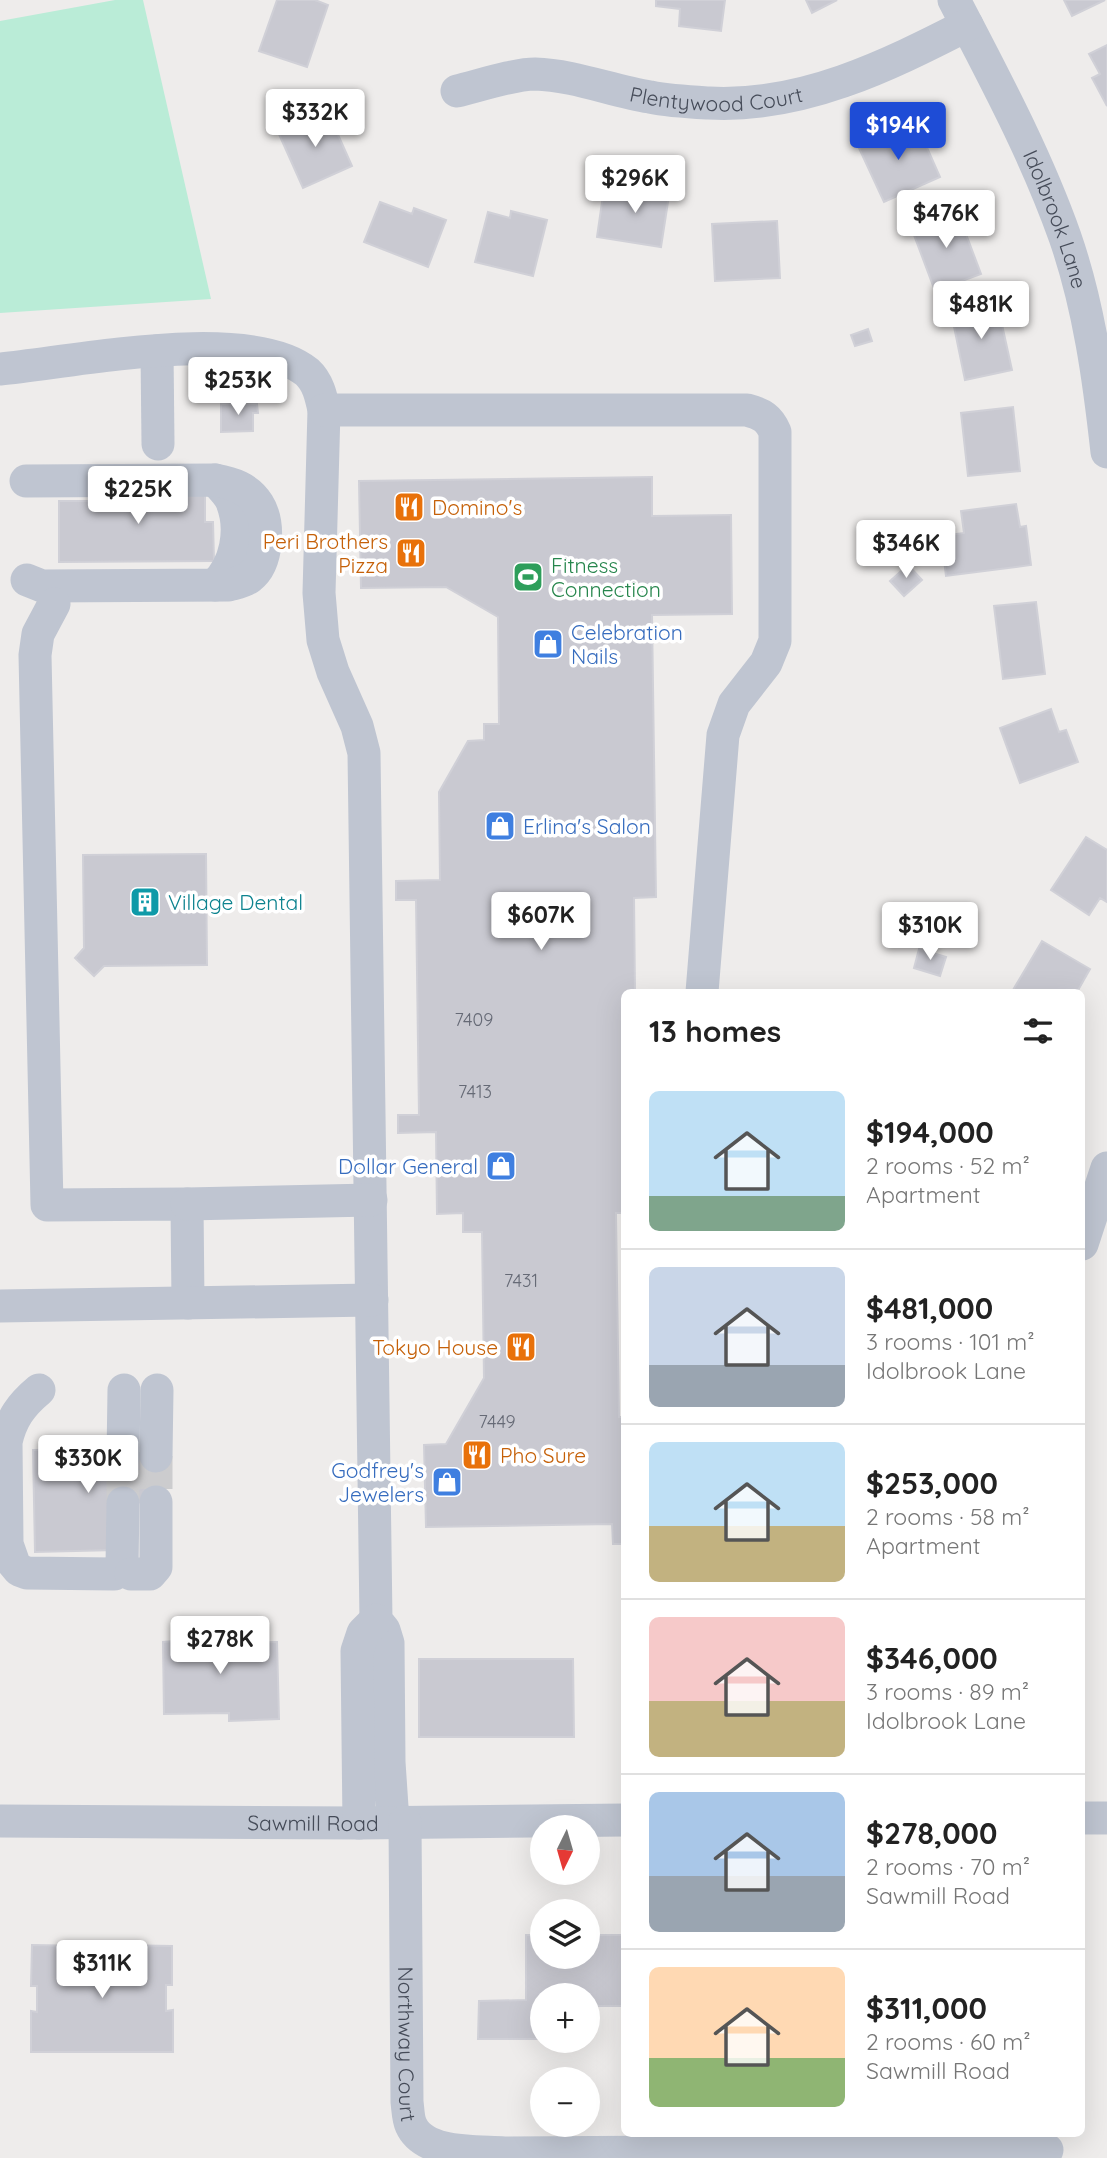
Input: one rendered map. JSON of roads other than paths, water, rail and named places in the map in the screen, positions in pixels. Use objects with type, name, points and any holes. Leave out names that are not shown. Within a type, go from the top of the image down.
[{"type":"street","name":"Plentywood Court","points":[[457,91],[533,74],[568,78],[651,97],[711,103],[778,98],[867,74],[960,12]]},
{"type":"street","name":"Idolbrook Lane","points":[[960,12],[1040,173],[1066,238],[1088,320],[1107,452]]},
{"type":"street","points":[[0,369],[158,351],[236,349],[286,361],[306,371],[315,381],[324,410],[319,593],[323,639],[333,672],[357,726],[364,753],[376,1620],[363,1633],[357,1651],[359,1823]]},
{"type":"street","points":[[158,351],[158,444]]},
{"type":"street","points":[[324,410],[736,410],[762,414],[771,422],[775,432],[775,640],[766,663],[734,704],[723,735],[702,989]]},
{"type":"street","points":[[26,481],[215,480],[242,488],[258,504],[262,515],[264,543],[260,564],[248,579],[229,585],[43,586],[27,580]]},
{"type":"street","points":[[54,604],[38,634],[35,654],[47,1205],[371,1200]]},
{"type":"street","points":[[1085,1235],[1107,1168]]},
{"type":"street","points":[[187,1203],[188,1303]]},
{"type":"street","points":[[0,1306],[372,1300]]},
{"type":"street","points":[[140,1390],[140,1456]]},
{"type":"street","points":[[39,1391],[17,1412],[9,1426],[6,1442],[6,1544],[9,1555],[19,1570],[27,1573],[123,1574],[122,1566],[140,1502]]},
{"type":"street","name":"Northway Court","points":[[376,1620],[384,1630],[388,1643],[389,1762],[399,1822],[407,2102],[411,2126],[425,2139],[443,2149],[504,2152],[932,2141],[1047,2147]]},
{"type":"street","points":[[1085,1818],[1107,1818]]},
{"type":"street","name":"Sawmill Road","points":[[0,1821],[359,1823],[621,1820]]},
{"type":"tunnel","points":[[156,1456],[156,1502]]},
{"type":"tunnel","points":[[123,1457],[123,1503]]},
{"type":"place","name":"Domino's","points":[[409,507]]},
{"type":"place","name":"Peri Brothers Pizza","points":[[411,553]]},
{"type":"place","name":"Fitness Connection","points":[[528,577]]},
{"type":"place","name":"Celebration Nails","points":[[548,644]]},
{"type":"place","name":"Erlina's Salon","points":[[500,826]]},
{"type":"place","name":"Village Dental","points":[[145,902]]},
{"type":"place","name":"Dollar General","points":[[501,1166]]},
{"type":"place","name":"Tokyo House","points":[[521,1347]]},
{"type":"place","name":"Pho Sure","points":[[477,1455]]},
{"type":"place","name":"Godfrey's Jewelers","points":[[447,1482]]}]
